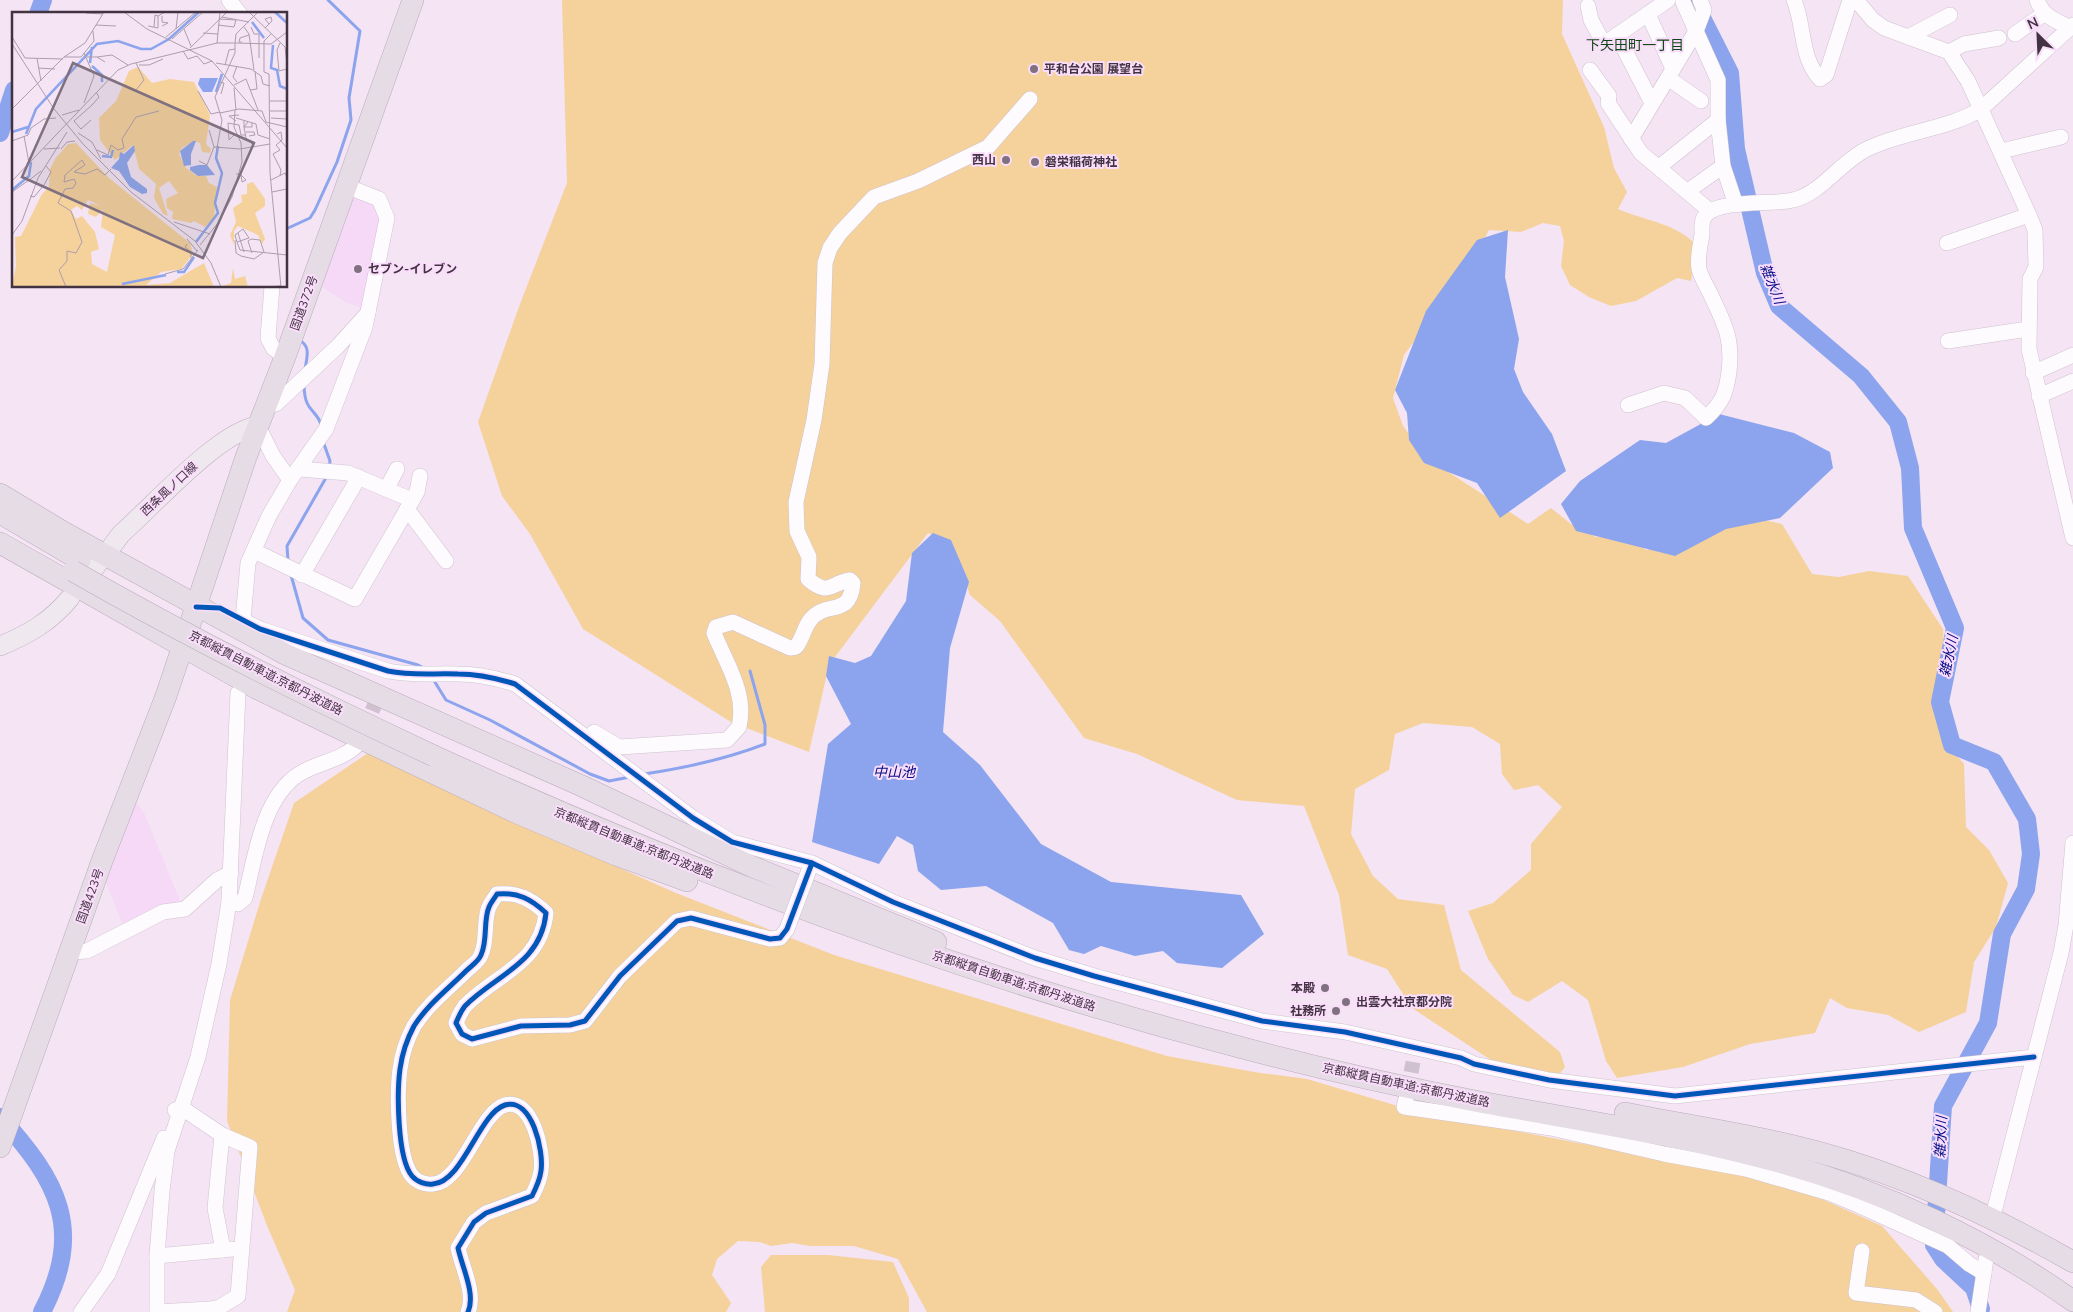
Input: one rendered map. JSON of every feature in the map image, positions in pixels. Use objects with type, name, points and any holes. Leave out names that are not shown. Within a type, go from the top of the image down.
[{"type":"highway","name":"国道372号","points":[[181,645],[196,607],[258,426],[285,357],[413,0]]},
{"type":"highway","points":[[0,494],[196,607],[285,654],[582,786],[753,867],[936,942]]},
{"type":"highway","points":[[4,528],[181,645],[256,688],[515,812],[606,851],[739,900],[816,915]]},
{"type":"highway","name":"京都縦貫自動車道;京都丹波道路","points":[[4,528],[84,569],[141,609],[366,724],[688,851],[936,942],[1099,994],[1250,1035],[1462,1083],[1782,1143],[1891,1176],[1986,1209],[2008,1225],[2073,1262]]},
{"type":"highway","name":"国道423号","points":[[1,1146],[70,952],[166,696],[181,645]]},
{"type":"highway","name":"京都縦貫自動車道;京都丹波道路","points":[[436,750],[673,860],[816,915],[992,975],[1096,1007],[1230,1045],[1468,1099],[1647,1132],[1743,1153],[1824,1176],[1890,1201],[1974,1240],[2073,1300]]},
{"type":"main road","name":"西条風ノ口線","points":[[112,546],[120,534],[191,467],[240,433],[258,426]]},
{"type":"main road","points":[[0,646],[42,626],[55,616],[70,598]]},
{"type":"street","points":[[229,0],[238,12]]},
{"type":"street","points":[[1631,139],[1696,31],[1704,10],[1700,0]]},
{"type":"street","points":[[1794,0],[1799,12],[1803,44],[1810,68],[1820,79],[1826,75],[1850,0]]},
{"type":"street","points":[[1856,0],[1872,20],[1884,28],[1949,52],[1968,81],[2002,151],[2029,215],[2035,230],[2036,267],[2030,279],[2028,328],[2033,373],[2073,538]]},
{"type":"street","points":[[1628,406],[1664,393],[1685,398],[1706,418],[1720,405],[1727,386],[1731,344],[1726,328],[1700,270],[1698,257],[1703,218],[1710,211],[1736,205],[1791,201],[1802,197],[1810,193],[1850,158],[1866,149],[1886,140],[1968,117],[1981,109],[2071,26],[2045,13],[2037,0]]},
{"type":"street","points":[[1588,6],[1591,20],[1604,44],[1648,14],[1676,1],[1696,31],[1718,80],[1718,120],[1723,166],[1736,205]]},
{"type":"street","points":[[2015,34],[2045,13]]},
{"type":"street","points":[[1648,14],[1671,73],[1701,101]]},
{"type":"street","points":[[1908,37],[1950,15]]},
{"type":"street","points":[[1617,35],[1652,103]]},
{"type":"street","points":[[1949,52],[1964,44],[1999,38]]},
{"type":"street","points":[[1590,70],[1609,96],[1608,102],[1641,153],[1710,211]]},
{"type":"street","points":[[562,719],[577,720],[619,747],[728,740],[739,727],[739,695],[734,674],[714,633],[716,627],[733,622],[790,648],[796,647],[813,617],[847,603],[854,583],[850,580],[826,588],[817,586],[808,579],[810,557],[797,531],[795,521],[796,502],[814,420],[822,364],[825,263],[830,248],[840,233],[874,197],[918,181],[988,147],[1030,99]]},
{"type":"street","points":[[1659,167],[1718,120]]},
{"type":"street","points":[[2002,151],[2061,137]]},
{"type":"street","points":[[1688,191],[1723,166]]},
{"type":"street","points":[[243,620],[245,576],[254,551],[269,516],[326,429],[368,313],[387,218],[379,200],[346,186]]},
{"type":"street","points":[[1947,243],[2029,215]]},
{"type":"street","points":[[272,288],[268,338],[273,348],[285,357]]},
{"type":"street","points":[[266,404],[276,404],[338,346],[368,313]]},
{"type":"street","points":[[1948,341],[2028,328]]},
{"type":"street","points":[[2033,373],[2073,355]]},
{"type":"street","points":[[2038,396],[2073,382]]},
{"type":"street","points":[[258,426],[273,456],[295,474],[348,473],[386,488],[410,504],[446,561]]},
{"type":"street","points":[[386,488],[397,469]]},
{"type":"street","points":[[254,551],[354,599],[417,492],[420,476]]},
{"type":"street","points":[[294,571],[359,477]]},
{"type":"street","points":[[196,607],[220,608],[260,629],[408,676],[458,674],[490,677],[515,684],[693,818],[732,842],[811,867],[893,902],[1035,958],[1262,1021],[1345,1032],[1415,1051],[1460,1058],[1474,1064],[1675,1103],[2027,1056],[2034,1057]]},
{"type":"street","points":[[382,688],[388,671]]},
{"type":"street","points":[[81,1312],[108,1274],[175,1109],[182,1108],[222,1136],[250,1147],[238,1296],[210,1311],[157,1312],[157,1256],[162,1191],[168,1151],[182,1108],[200,1047],[229,902],[238,693]]},
{"type":"street","points":[[229,902],[238,904],[244,898],[271,804],[282,788],[300,773],[348,754],[357,745]]},
{"type":"street","points":[[1986,1209],[2034,1057],[2061,953],[2066,925],[2073,843]]},
{"type":"street","points":[[468,1312],[470,1308],[469,1288],[458,1248],[474,1222],[486,1213],[532,1196],[542,1169],[538,1143],[530,1115],[523,1107],[513,1103],[502,1106],[477,1136],[449,1178],[438,1183],[423,1183],[412,1176],[405,1160],[398,1109],[400,1068],[405,1045],[426,1009],[481,956],[486,939],[489,908],[498,894],[512,893],[532,900],[546,913],[544,928],[530,953],[506,975],[464,1007],[456,1023],[462,1034],[472,1039],[521,1026],[570,1025],[585,1021],[620,976],[677,920],[691,918],[770,939],[780,938],[787,929],[811,867]]},
{"type":"street","points":[[70,952],[87,952],[162,912],[185,909],[217,880],[231,873]]},
{"type":"street","points":[[1406,1095],[1404,1107],[1551,1128],[1666,1149],[1746,1169],[1828,1193],[1948,1246],[1969,1264],[1985,1266],[1978,1312]]},
{"type":"street","points":[[222,1136],[215,1208],[223,1250]]},
{"type":"street","points":[[157,1256],[242,1248]]},
{"type":"street","points":[[1862,1251],[1856,1293],[1916,1300],[1935,1312]]},
{"type":"street","points":[[74,1312],[80,1296]]},
{"type":"shaded area","points":[[562,0],[1563,0],[1562,34],[1604,127],[1614,168],[1627,192],[1618,209],[1670,227],[1689,238],[1697,246],[1691,281],[1677,278],[1636,301],[1611,306],[1589,297],[1570,285],[1561,266],[1564,241],[1560,226],[1543,223],[1521,232],[1489,230],[1466,273],[1404,355],[1393,398],[1403,426],[1427,458],[1528,524],[1551,508],[1571,524],[1596,537],[1620,537],[1647,550],[1759,519],[1782,524],[1812,574],[1839,577],[1869,571],[1908,576],[1943,629],[1944,653],[1934,693],[1943,740],[1964,764],[1966,827],[1989,850],[2008,883],[1996,927],[1974,962],[1966,1012],[1919,1032],[1888,1015],[1847,1008],[1830,998],[1815,1033],[1750,1044],[1683,1067],[1617,1078],[1606,1061],[1588,1000],[1562,981],[1528,1002],[1513,995],[1488,959],[1468,911],[1493,903],[1531,870],[1531,844],[1562,807],[1538,785],[1514,790],[1502,774],[1500,744],[1472,727],[1423,723],[1395,734],[1389,770],[1355,789],[1351,834],[1373,876],[1398,899],[1444,905],[1461,970],[1560,1052],[1565,1067],[1558,1076],[1503,1068],[1412,1008],[1387,969],[1348,955],[1339,895],[1304,806],[1237,800],[1137,754],[1084,738],[1000,621],[970,595],[953,545],[928,533],[829,665],[809,752],[731,722],[583,629],[530,534],[502,496],[478,422],[520,304],[567,183]]},
{"type":"shaded area","points":[[354,197],[377,206],[382,218],[362,308],[345,302],[318,284],[348,201]]},
{"type":"shaded area","points":[[368,753],[498,814],[676,893],[834,955],[1167,1056],[1254,1072],[1307,1079],[1418,1112],[1578,1143],[1720,1166],[1824,1200],[1882,1226],[1937,1289],[1953,1312],[927,1312],[898,1259],[854,1246],[810,1246],[792,1243],[771,1246],[760,1242],[738,1241],[717,1259],[712,1275],[731,1303],[726,1312],[287,1312],[295,1290],[268,1228],[227,1121],[230,1000],[261,899],[294,803]]},
{"type":"shaded area","points":[[133,799],[144,813],[182,906],[124,928],[104,877]]},
{"type":"shaded area","points":[[771,1255],[828,1255],[893,1262],[909,1298],[909,1312],[765,1312],[761,1267]]},
{"type":"water","points":[[1508,230],[1505,277],[1519,339],[1514,369],[1523,392],[1552,434],[1566,471],[1500,518],[1477,483],[1424,463],[1409,440],[1407,413],[1395,390],[1426,311],[1477,240]]},
{"type":"water","points":[[1719,414],[1794,433],[1830,452],[1833,468],[1780,518],[1726,529],[1675,556],[1576,531],[1561,504],[1580,481],[1640,440],[1666,443]]},
{"type":"water","name":"中山池","points":[[933,533],[951,540],[969,582],[950,648],[943,732],[980,765],[1041,844],[1111,882],[1241,895],[1264,934],[1222,968],[1177,963],[1163,951],[1135,956],[1101,946],[1084,954],[1069,950],[1053,923],[986,886],[941,890],[918,871],[913,845],[897,836],[879,864],[812,842],[828,744],[851,724],[826,676],[829,656],[855,663],[871,656],[906,601],[912,553]]},
{"type":"waterway","points":[[39,12],[43,0]]},
{"type":"waterway","points":[[288,228],[310,218],[315,210],[337,162],[351,120],[349,98],[360,31],[328,0]]},
{"type":"waterway","name":"雑水川","points":[[1696,6],[1730,73],[1736,149],[1765,273],[1779,306],[1861,376],[1898,422],[1910,468],[1913,528],[1955,628],[1940,702],[1952,745],[1994,762],[2027,819],[2031,854],[2026,889],[2002,934],[1988,1023],[1943,1106],[1934,1245],[1943,1259],[1974,1288],[1981,1309]]},
{"type":"waterway","points":[[0,133],[12,96]]},
{"type":"waterway","points":[[299,340],[303,342],[307,349],[305,369]]},
{"type":"waterway","points":[[304,386],[308,406],[322,426]]},
{"type":"waterway","points":[[324,444],[330,461],[329,468]]},
{"type":"waterway","points":[[288,561],[287,546],[327,476]]},
{"type":"waterway","points":[[291,575],[303,618],[328,640],[424,668]]},
{"type":"waterway","points":[[644,774],[705,762],[765,744],[765,725],[750,671]]},
{"type":"waterway","points":[[433,679],[446,700],[490,720],[590,774],[609,781],[630,777]]},
{"type":"waterway","points":[[0,1117],[37,1163],[50,1185],[59,1207],[63,1231],[62,1256],[55,1282],[42,1312]]},
{"type":"tunnel","points":[[363,732],[382,688]]},
{"type":"tunnel","points":[[1407,1095],[1413,1062]]},
{"type":"cycle path","points":[[196,607],[220,608],[260,629],[388,671],[414,674],[473,675],[515,684],[693,818],[732,842],[812,863],[893,902],[1035,958],[1094,976],[1262,1021],[1345,1032],[1461,1058],[1474,1064],[1549,1080],[1675,1096],[2034,1057]]},
{"type":"cycle path","points":[[468,1312],[470,1305],[468,1280],[458,1248],[474,1222],[486,1213],[532,1196],[538,1184],[541,1171],[538,1139],[529,1117],[522,1109],[514,1105],[505,1105],[487,1120],[453,1172],[444,1180],[433,1184],[422,1183],[412,1176],[403,1155],[399,1124],[399,1079],[403,1052],[414,1026],[432,1004],[480,957],[484,943],[487,912],[497,894],[518,895],[535,904],[546,913],[542,930],[535,945],[526,957],[477,995],[462,1010],[456,1023],[462,1034],[472,1039],[521,1026],[570,1025],[585,1021],[620,976],[677,921],[691,918],[770,939],[780,938],[787,929],[812,863]]},
{"type":"place","name":"平和台公園 展望台","points":[[1034,69]]},
{"type":"place","name":"西山","points":[[1006,160]]},
{"type":"place","name":"磐栄稲荷神社","points":[[1035,162]]},
{"type":"place","name":"セブン-イレブン","points":[[358,269]]},
{"type":"place","name":"本殿","points":[[1325,988]]},
{"type":"place","name":"出雲大社京都分院","points":[[1346,1002]]},
{"type":"place","name":"社務所","points":[[1336,1011]]},
{"type":"district","name":"下矢田町一丁目","points":[[1635,45]]}]
